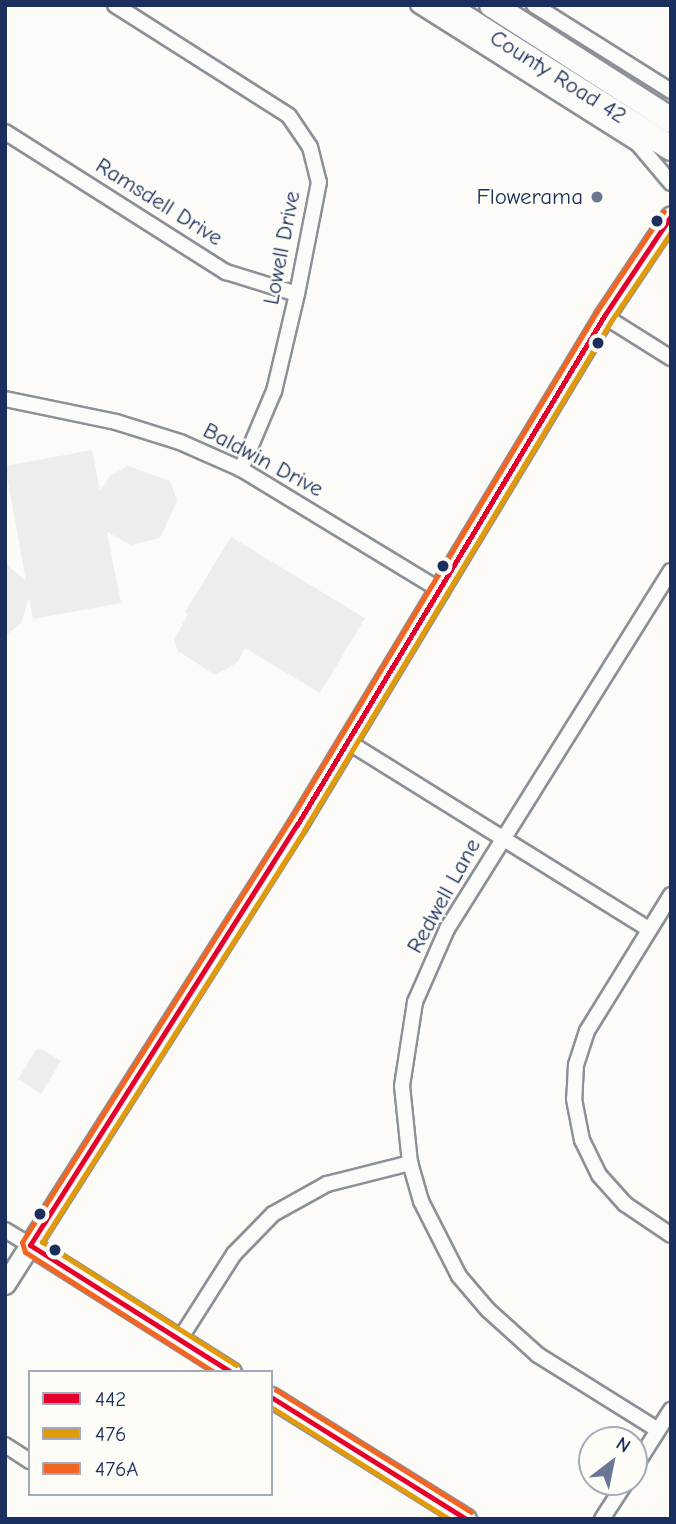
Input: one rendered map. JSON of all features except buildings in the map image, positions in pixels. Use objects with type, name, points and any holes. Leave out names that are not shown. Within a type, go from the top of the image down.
[{"type":"highway","name":"County Road 42","points":[[444,5],[671,148]]},
{"type":"highway","name":"County Road 42","points":[[492,5],[671,120]]},
{"type":"street","name":"Lowell Drive","points":[[115,5],[289,116],[310,147],[319,182],[297,294],[274,391],[240,469]]},
{"type":"street","points":[[418,5],[638,144],[671,183]]},
{"type":"street","points":[[534,5],[671,91]]},
{"type":"street","name":"Ramsdell Drive","points":[[5,132],[226,272],[297,294]]},
{"type":"street","points":[[5,1284],[442,592],[604,316],[671,216]]},
{"type":"street","points":[[604,316],[671,358]]},
{"type":"street","name":"Baldwin Drive","points":[[5,399],[116,422],[180,442],[240,469],[442,592]]},
{"type":"street","name":"Redwell Lane","points":[[658,1430],[538,1354],[488,1310],[439,1242],[410,1163],[402,1086],[415,1002],[447,929],[671,571]]},
{"type":"street","points":[[348,742],[649,929]]},
{"type":"street","points":[[668,1227],[625,1204],[599,1175],[582,1140],[574,1099],[576,1065],[587,1031],[671,895]]},
{"type":"street","points":[[180,1339],[234,1254],[273,1214],[327,1184],[410,1163]]},
{"type":"street","points":[[5,1230],[229,1370]]},
{"type":"street","points":[[273,1398],[466,1519]]},
{"type":"street","points":[[648,1446],[671,1410]]},
{"type":"street","points":[[5,1445],[28,1460]]},
{"type":"street","points":[[602,1519],[616,1496]]},
{"type":"shaded area","points":[[92,450],[100,491],[110,476],[128,466],[170,481],[177,501],[160,538],[131,545],[107,532],[121,603],[33,619],[29,598],[21,623],[5,636],[5,563],[26,581],[5,466]]},
{"type":"shaded area","points":[[231,537],[365,618],[320,693],[245,648],[238,662],[215,675],[178,651],[174,640],[188,614],[185,612]]},
{"type":"shaded area","points":[[42,1049],[61,1061],[41,1094],[18,1079],[36,1050]]},
{"type":"transit line","name":"476A","points":[[211,1370],[25,1252],[22,1242],[290,820],[597,311],[664,211]]},
{"type":"transit line","name":"442","points":[[30,1245],[297,825],[604,316],[671,216]]},
{"type":"transit line","name":"476","points":[[236,1365],[42,1242],[304,830],[611,321],[671,232]]},
{"type":"transit line","name":"442","points":[[30,1245],[228,1370]]},
{"type":"transit line","name":"476A","points":[[276,1390],[471,1512]]},
{"type":"transit line","name":"442","points":[[273,1398],[466,1519]]},
{"type":"transit line","name":"476","points":[[273,1408],[449,1519]]},
{"type":"place","name":"Flowerama","points":[[597,197]]}]
